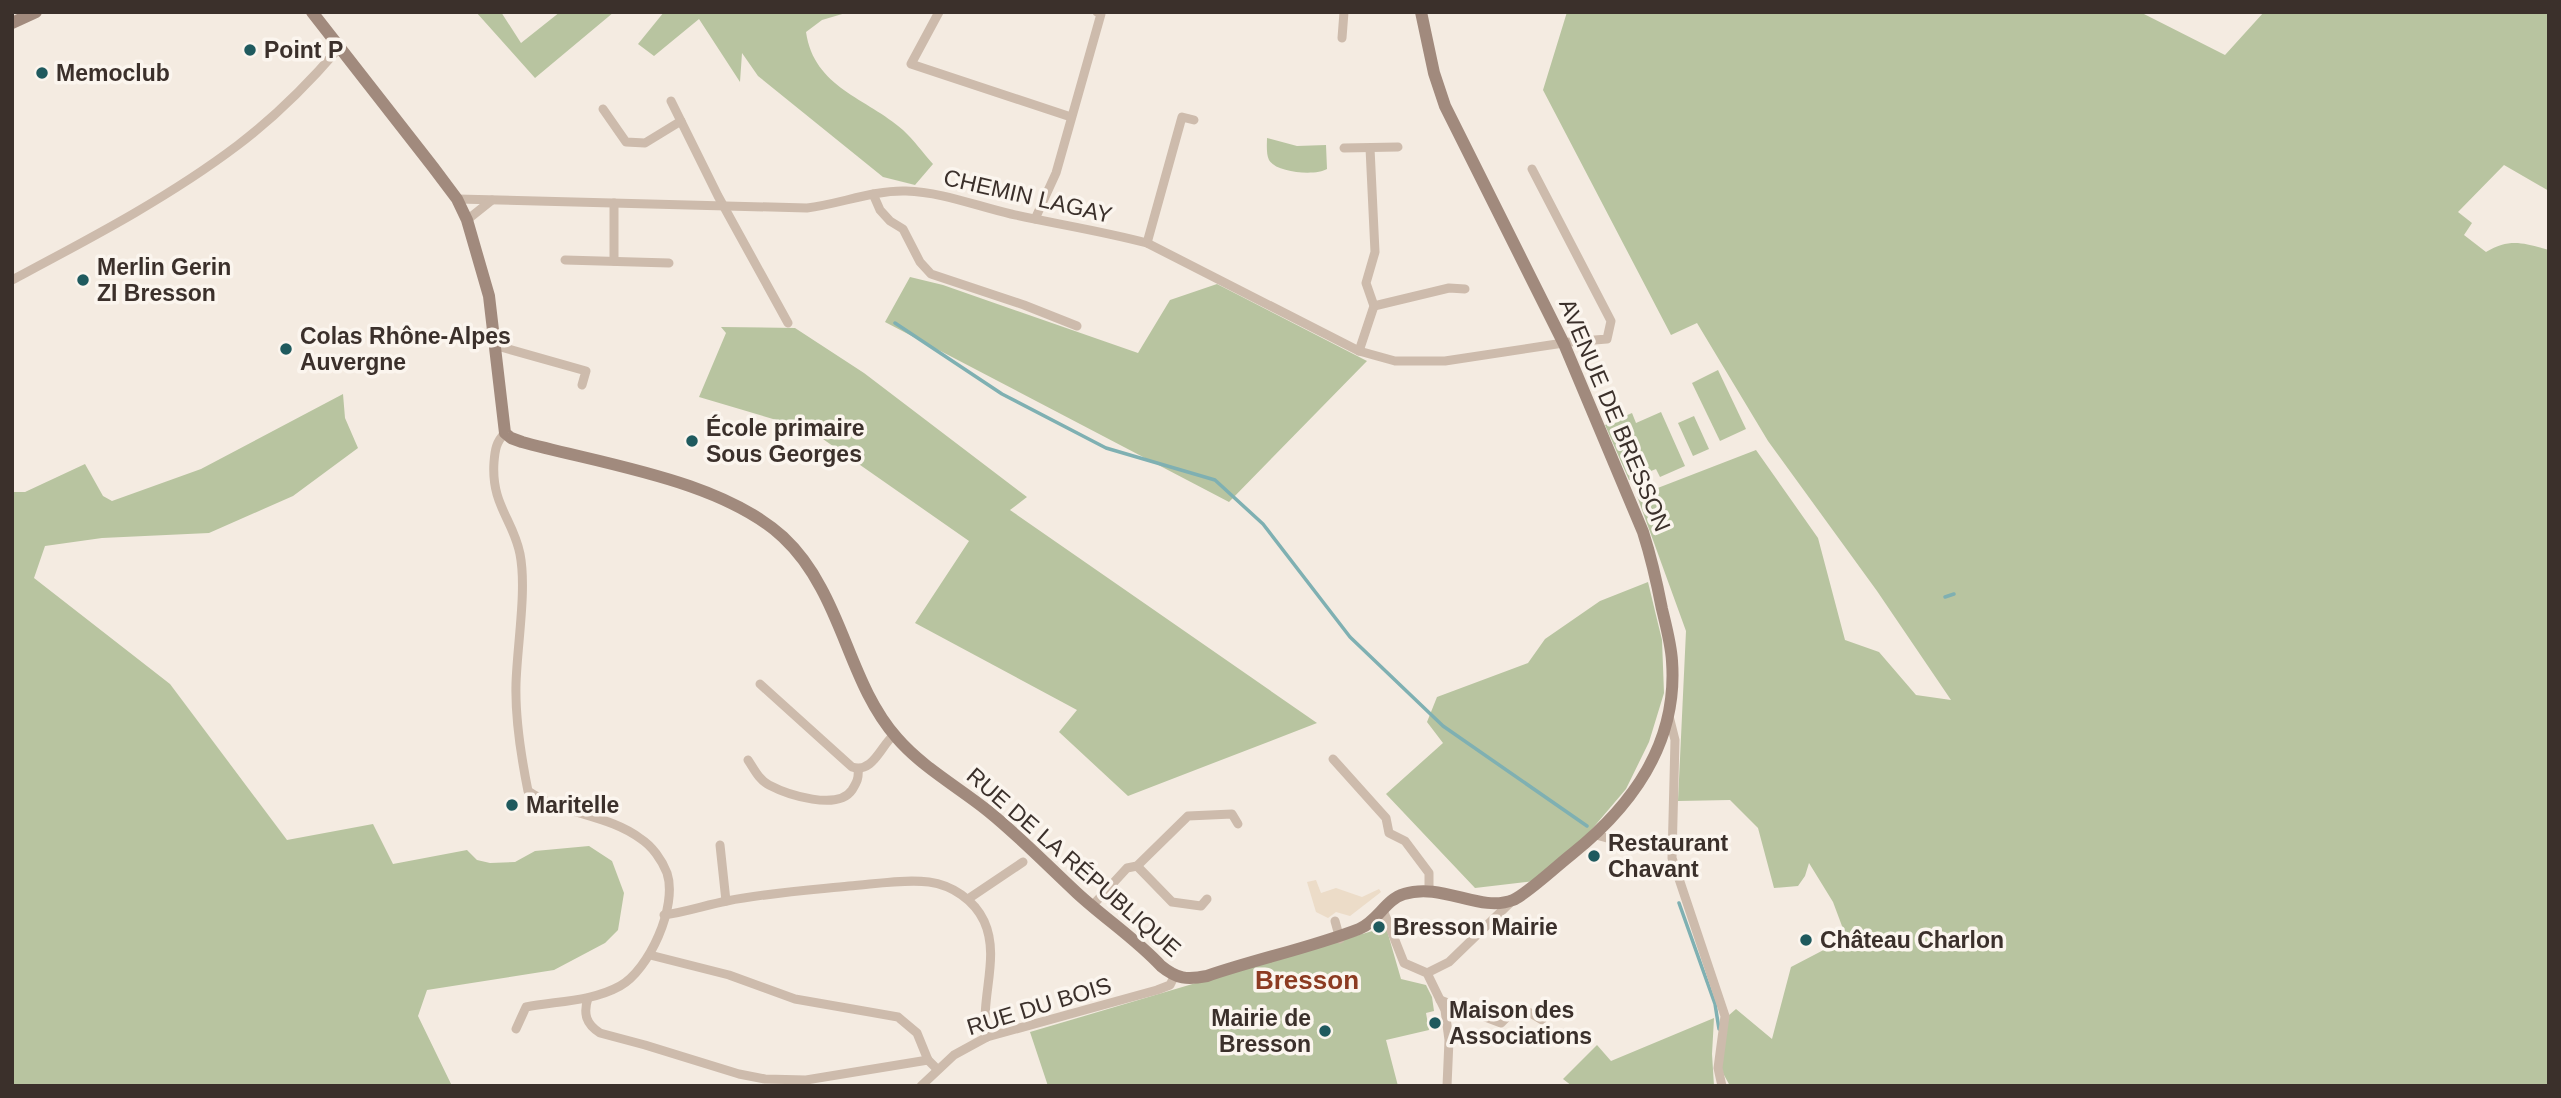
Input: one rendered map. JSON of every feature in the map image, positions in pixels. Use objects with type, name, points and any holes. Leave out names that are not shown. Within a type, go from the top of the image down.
[{"type":"street","points":[[12,23],[36,12]]},
{"type":"street","points":[[312,12],[457,199],[467,220],[485,279],[505,433],[498,441],[493,478],[500,507],[520,551],[523,571],[516,687],[521,753],[528,791],[552,806],[621,826],[642,839],[657,855],[667,874],[669,895],[664,915],[650,955],[637,972],[621,986],[588,998],[526,1007],[516,1029]]},
{"type":"street","points":[[939,12],[911,64],[1071,117]]},
{"type":"street","points":[[1035,219],[1056,173],[1101,14],[1097,12]]},
{"type":"street","points":[[1342,38],[1343,12]]},
{"type":"street","name":"AVENUE DE BRESSON","points":[[1421,12],[1434,73],[1445,106],[1564,344],[1634,510],[1651,556],[1672,658],[1669,715],[1652,764],[1615,817],[1514,900]]},
{"type":"street","points":[[12,280],[172,191],[239,144],[307,83],[339,48]]},
{"type":"street","points":[[671,101],[788,323]]},
{"type":"street","points":[[603,109],[626,142],[645,143],[681,121]]},
{"type":"street","points":[[1147,243],[1182,117],[1194,120]]},
{"type":"street","points":[[1344,148],[1398,147]]},
{"type":"street","points":[[1359,351],[1374,306],[1366,283],[1375,252],[1370,148]]},
{"type":"street","name":"CHEMIN LAGAY","points":[[457,199],[807,208],[834,205],[873,194],[907,191],[934,194],[1147,243],[1359,351],[1395,361],[1445,361],[1607,339],[1611,321],[1532,169]]},
{"type":"street","points":[[873,194],[880,211],[902,229],[915,254],[931,274],[1024,304],[1077,326]]},
{"type":"street","points":[[467,220],[493,199]]},
{"type":"street","points":[[614,203],[614,261]]},
{"type":"street","points":[[565,260],[668,263]]},
{"type":"street","points":[[1374,306],[1449,288],[1465,289]]},
{"type":"street","points":[[494,345],[586,371],[582,385]]},
{"type":"street","name":"RUE DE LA RÉPUBLIQUE","points":[[505,433],[522,442],[704,492],[741,508],[782,536],[804,561],[822,590],[874,706],[894,735],[925,764],[989,812],[1174,976],[1186,979],[1206,976],[1340,938],[1361,928],[1400,895],[1429,890],[1490,903],[1514,900]]},
{"type":"street","points":[[760,684],[852,767],[858,769],[869,765],[886,741],[894,735]]},
{"type":"street","points":[[1669,715],[1675,740],[1672,858],[1725,1016],[1718,1068],[1722,1086]]},
{"type":"street","points":[[1333,759],[1386,818],[1389,833],[1405,841],[1429,873],[1429,890]]},
{"type":"street","points":[[748,760],[758,776],[768,785],[809,799],[833,801],[848,795],[859,778],[858,769]]},
{"type":"street","points":[[1092,906],[1127,868],[1137,866],[1188,816],[1232,814],[1238,824]]},
{"type":"street","points":[[1596,835],[1640,847],[1671,839]]},
{"type":"street","points":[[720,845],[726,901]]},
{"type":"street","points":[[968,899],[1023,862]]},
{"type":"street","points":[[1137,866],[1172,902],[1201,906],[1207,899]]},
{"type":"street","points":[[664,915],[726,901],[858,885],[929,882],[945,886],[968,899],[984,922],[989,939],[991,968],[986,1011],[987,1037]]},
{"type":"street","points":[[1427,973],[1449,962],[1514,900]]},
{"type":"street","points":[[1383,910],[1404,963],[1427,973],[1445,1010],[1449,1040],[1447,1086]]},
{"type":"street","points":[[1335,921],[1340,938]]},
{"type":"street","points":[[650,955],[729,975],[794,999],[898,1017],[917,1033],[929,1060],[937,1069]]},
{"type":"street","name":"RUE DU BOIS","points":[[921,1086],[954,1055],[987,1037],[1157,990],[1170,985],[1174,976]]},
{"type":"street","points":[[588,998],[585,1010],[587,1020],[591,1027],[600,1033],[752,1077],[806,1080],[929,1060]]},
{"type":"street","points":[[1440,1000],[1501,1023],[1515,1009],[1522,1008],[1542,1020]]},
{"type":"green space","points":[[476,12],[501,12],[521,43],[560,12],[614,12],[535,78]]},
{"type":"green space","points":[[664,12],[849,12],[822,20],[806,32],[811,51],[819,66],[844,90],[903,130],[933,164],[915,185],[883,177],[758,76],[742,53],[740,82],[699,19],[654,56],[638,44]]},
{"type":"green space","points":[[1567,12],[2140,12],[2225,55],[2264,12],[2549,12],[2549,191],[2504,165],[2458,212],[2472,223],[2464,235],[2486,252],[2510,243],[2549,250],[2549,1086],[1730,1086],[1718,1064],[1728,1016],[1736,1009],[1772,1039],[1791,967],[1837,943],[1848,942],[1833,902],[1809,863],[1798,886],[1774,888],[1758,828],[1730,800],[1678,801],[1686,631],[1637,496],[1756,450],[1818,538],[1845,640],[1879,652],[1916,695],[1951,700],[1877,591],[1768,441],[1697,323],[1671,335],[1543,90]]},
{"type":"green space","points":[[1267,138],[1297,146],[1326,145],[1327,169],[1306,173],[1279,168],[1269,160]]},
{"type":"green space","points":[[910,277],[943,285],[1138,353],[1170,300],[1217,284],[1367,361],[1229,502],[885,322]]},
{"type":"green space","points":[[721,327],[795,328],[864,373],[1027,497],[1010,510],[1317,723],[1128,796],[1059,732],[1077,710],[915,623],[969,541],[810,430],[699,397],[726,333]]},
{"type":"green space","points":[[1718,370],[1746,429],[1720,441],[1692,383]]},
{"type":"green space","points":[[343,394],[345,418],[358,448],[293,496],[209,533],[102,538],[45,546],[34,578],[170,684],[287,840],[373,824],[393,864],[467,850],[477,860],[490,863],[515,862],[535,851],[589,846],[612,861],[624,893],[618,930],[605,943],[554,970],[427,990],[418,1016],[452,1086],[12,1086],[12,492],[25,492],[85,464],[103,496],[112,501],[201,469]]},
{"type":"green space","points":[[1661,412],[1685,466],[1660,477],[1656,469],[1629,480],[1605,425],[1632,413],[1636,423]]},
{"type":"green space","points":[[1694,416],[1709,449],[1693,456],[1678,423]]},
{"type":"green space","points":[[1648,582],[1662,640],[1664,693],[1649,742],[1626,789],[1581,842],[1535,881],[1475,888],[1386,794],[1443,743],[1427,722],[1437,697],[1528,663],[1545,639],[1600,601]]},
{"type":"green space","points":[[1386,927],[1401,979],[1426,985],[1432,997],[1434,1011],[1426,1013],[1429,1030],[1386,1040],[1398,1086],[1048,1086],[1030,1032]]},
{"type":"green space","points":[[1714,1018],[1714,1086],[1572,1086],[1563,1079],[1597,1045],[1611,1061]]},
{"type":"shaded area","points":[[1316,880],[1321,893],[1336,888],[1362,897],[1379,889],[1381,892],[1350,916],[1336,912],[1328,918],[1316,912],[1307,882]]},
{"type":"waterway","points":[[895,323],[1002,394],[1106,448],[1215,480],[1263,524],[1350,637],[1443,726],[1587,826]]},
{"type":"waterway","points":[[1945,597],[1954,594]]},
{"type":"waterway","points":[[1679,903],[1715,1004],[1719,1029]]},
{"type":"place","name":"Point P","points":[[250,50]]},
{"type":"place","name":"Memoclub","points":[[42,73]]},
{"type":"place","name":"Merlin Gerin ZI Bresson","points":[[83,280]]},
{"type":"place","name":"Colas Rhône-Alpes Auvergne","points":[[286,349]]},
{"type":"place","name":"École primaire Sous Georges","points":[[692,441]]},
{"type":"place","name":"Maritelle","points":[[512,805]]},
{"type":"place","name":"Restaurant Chavant","points":[[1594,856]]},
{"type":"place","name":"Bresson Mairie","points":[[1379,927]]},
{"type":"place","name":"Château Charlon","points":[[1806,940]]},
{"type":"place","name":"Maison des Associations","points":[[1435,1023]]},
{"type":"place","name":"Mairie de Bresson","points":[[1325,1031]]},
{"type":"district","name":"Bresson","points":[[1307,980]]}]
